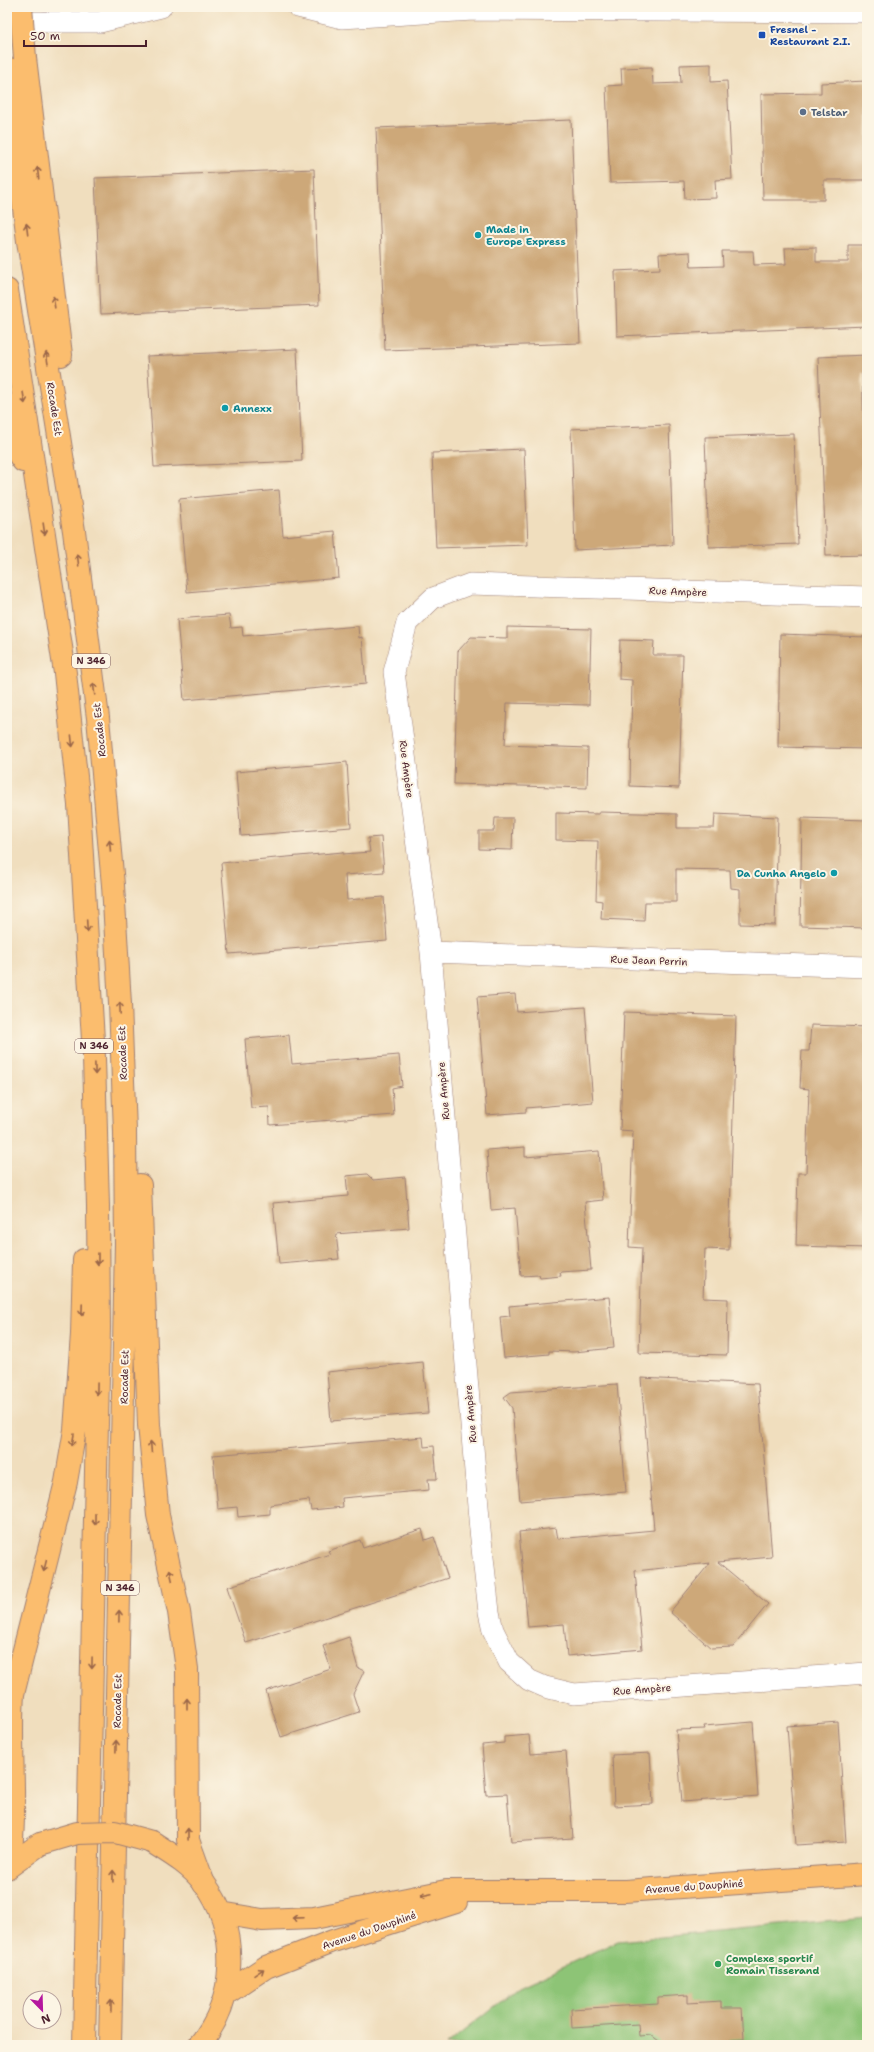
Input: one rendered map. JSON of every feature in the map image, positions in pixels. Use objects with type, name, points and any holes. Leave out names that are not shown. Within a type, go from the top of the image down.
[{"type":"main road","points":[[16,63],[21,7]]},
{"type":"main road","name":"Rocade Est","points":[[16,63],[48,257],[69,410],[60,438],[74,531],[98,718],[113,885],[125,1131],[126,1244],[110,2045]]},
{"type":"main road","name":"N 346","points":[[7,290],[39,490],[65,673],[79,805],[94,1057],[98,1206],[99,1328],[84,2045]]},
{"type":"main road","points":[[7,405],[19,455],[39,490]]},
{"type":"main road","points":[[125,1131],[139,1162],[149,1425],[158,1515],[179,1612],[187,1669],[188,1840],[204,1884],[221,1913],[230,1952],[227,1993],[212,2030],[200,2045]]},
{"type":"main road","points":[[8,1867],[13,1832],[11,1722],[13,1694],[66,1482],[74,1437],[82,1334],[85,1229],[98,1206]]},
{"type":"main road","points":[[8,1867],[40,1844],[77,1833],[115,1832],[152,1842],[181,1859],[204,1884]]},
{"type":"main road","name":"Avenue du Dauphiné","points":[[221,1913],[262,1920],[314,1918],[446,1891],[625,1891],[867,1874]]},
{"type":"main road","name":"Avenue du Dauphiné","points":[[227,1993],[266,1967],[333,1941],[451,1902],[520,1891]]},
{"type":"street","points":[[7,22],[100,22],[161,7]]},
{"type":"street","points":[[298,7],[342,18],[473,10],[867,12]]},
{"type":"street","points":[[447,7],[473,10]]},
{"type":"street","name":"Rue Ampère","points":[[867,597],[470,584],[433,598],[407,622],[394,672],[431,952],[488,1597],[493,1630],[509,1662],[529,1680],[545,1687],[574,1694],[867,1673]]},
{"type":"street","name":"Rue Jean Perrin","points":[[431,952],[867,967]]},
{"type":"green space","name":"Complexe sportif Romain Tisserand","points":[[867,1918],[867,2045],[446,2045],[519,1987],[618,1941]]},
{"type":"building","points":[[711,64],[711,82],[727,81],[732,179],[715,180],[716,198],[685,199],[684,181],[610,183],[606,86],[622,85],[621,68],[652,67],[653,84],[681,83],[680,65]]},
{"type":"building","points":[[867,81],[867,180],[824,180],[824,200],[763,200],[761,94],[821,93],[821,83]]},
{"type":"building","name":"Made in Europe Express","points":[[571,120],[580,343],[385,350],[376,128]]},
{"type":"building","points":[[314,169],[319,305],[101,314],[95,178]]},
{"type":"building","points":[[848,245],[867,245],[867,326],[617,336],[615,271],[660,269],[659,254],[690,252],[691,267],[723,266],[722,251],[753,251],[754,265],[786,264],[785,248],[816,247],[816,262],[848,262]]},
{"type":"building","name":"Annexx","points":[[297,349],[302,461],[154,467],[147,356]]},
{"type":"building","points":[[867,355],[867,373],[862,373],[867,503],[867,555],[826,556],[818,357]]},
{"type":"building","points":[[669,425],[673,545],[575,550],[571,429]]},
{"type":"building","points":[[794,434],[798,544],[709,547],[705,437]]},
{"type":"building","points":[[524,449],[528,545],[436,548],[432,453]]},
{"type":"building","points":[[279,490],[283,536],[335,531],[339,578],[187,592],[179,499]]},
{"type":"building","points":[[229,615],[231,628],[242,627],[243,636],[358,626],[359,638],[362,637],[366,684],[184,700],[177,619]]},
{"type":"building","points":[[507,627],[591,629],[589,705],[507,703],[505,745],[588,748],[587,788],[454,784],[458,651],[471,637],[507,638]]},
{"type":"building","points":[[780,634],[867,637],[867,749],[778,747]]},
{"type":"building","points":[[620,640],[654,641],[653,655],[683,655],[679,788],[630,786],[632,680],[619,679]]},
{"type":"building","points":[[347,762],[351,827],[241,836],[236,772]]},
{"type":"building","points":[[599,812],[677,814],[677,828],[714,828],[715,814],[778,817],[775,925],[740,924],[740,889],[731,888],[730,870],[676,869],[676,902],[645,902],[644,921],[601,919],[602,901],[596,900],[598,841],[556,840],[556,813],[599,814]]},
{"type":"building","points":[[495,818],[513,818],[512,850],[479,849],[479,831],[494,831]]},
{"type":"building","name":"Da Cunha Angelo","points":[[802,818],[867,820],[867,928],[800,926]]},
{"type":"building","points":[[381,837],[384,872],[345,875],[347,900],[384,897],[387,941],[229,954],[221,863],[343,852],[343,854],[370,852],[368,838]]},
{"type":"building","points":[[515,994],[517,1012],[585,1007],[593,1102],[526,1108],[526,1112],[487,1115],[477,997]]},
{"type":"building","points":[[624,1012],[736,1016],[729,1250],[705,1249],[703,1298],[728,1299],[727,1355],[639,1353],[642,1248],[629,1247],[633,1131],[620,1130]]},
{"type":"building","points":[[811,1025],[867,1027],[867,1248],[796,1246],[798,1173],[806,1173],[809,1089],[800,1088],[802,1051],[809,1051]]},
{"type":"building","points":[[289,1035],[292,1064],[399,1055],[402,1086],[392,1088],[394,1115],[270,1125],[269,1107],[251,1108],[245,1039]]},
{"type":"building","points":[[525,1147],[525,1157],[599,1151],[603,1200],[585,1202],[591,1270],[560,1272],[561,1276],[540,1278],[539,1275],[521,1276],[515,1208],[491,1210],[487,1150]]},
{"type":"building","points":[[367,1174],[373,1180],[405,1177],[409,1228],[336,1234],[339,1259],[279,1264],[273,1203],[348,1196],[346,1176]]},
{"type":"building","points":[[609,1297],[614,1348],[574,1352],[549,1351],[549,1354],[504,1358],[500,1317],[510,1316],[509,1306]]},
{"type":"building","points":[[423,1362],[428,1413],[331,1421],[327,1372]]},
{"type":"building","points":[[641,1378],[758,1384],[772,1557],[718,1562],[768,1604],[733,1647],[711,1648],[670,1612],[710,1563],[635,1571],[642,1649],[567,1656],[564,1624],[528,1627],[519,1532],[556,1528],[558,1539],[654,1530]]},
{"type":"building","points":[[617,1384],[626,1492],[520,1501],[512,1408],[504,1397],[511,1392]]},
{"type":"building","points":[[423,1437],[424,1447],[434,1446],[437,1479],[428,1479],[429,1490],[342,1498],[343,1507],[311,1510],[309,1500],[270,1505],[270,1514],[238,1517],[237,1507],[218,1509],[213,1455]]},
{"type":"building","points":[[422,1529],[425,1540],[434,1537],[448,1578],[246,1643],[227,1587],[330,1554],[328,1551],[360,1540],[363,1548]]},
{"type":"building","points":[[349,1637],[358,1668],[364,1671],[353,1694],[359,1712],[281,1737],[266,1691],[331,1669],[323,1646]]},
{"type":"building","points":[[753,1722],[758,1796],[682,1802],[676,1730],[705,1729],[704,1726]]},
{"type":"building","points":[[838,1722],[846,1842],[796,1845],[787,1726]]},
{"type":"building","points":[[529,1735],[531,1754],[566,1751],[573,1838],[511,1842],[507,1794],[486,1795],[482,1745],[504,1743],[504,1737]]},
{"type":"building","points":[[650,1753],[653,1804],[614,1806],[612,1755]]},
{"type":"building","points":[[688,1995],[688,2003],[721,2001],[721,2008],[742,2008],[744,2039],[730,2040],[730,2045],[659,2045],[659,2041],[651,2035],[639,2036],[638,2024],[572,2028],[571,2009],[658,2004],[658,1997]]},
{"type":"place","name":"Fresnel - Restaurant Z.I.","points":[[762,35]]},
{"type":"place","name":"Telstar","points":[[803,112]]},
{"type":"place","name":"Made in Europe Express","points":[[478,235]]},
{"type":"place","name":"Annexx","points":[[225,408]]},
{"type":"place","name":"Da Cunha Angelo","points":[[834,873]]},
{"type":"place","name":"Complexe sportif Romain Tisserand","points":[[718,1964]]}]
